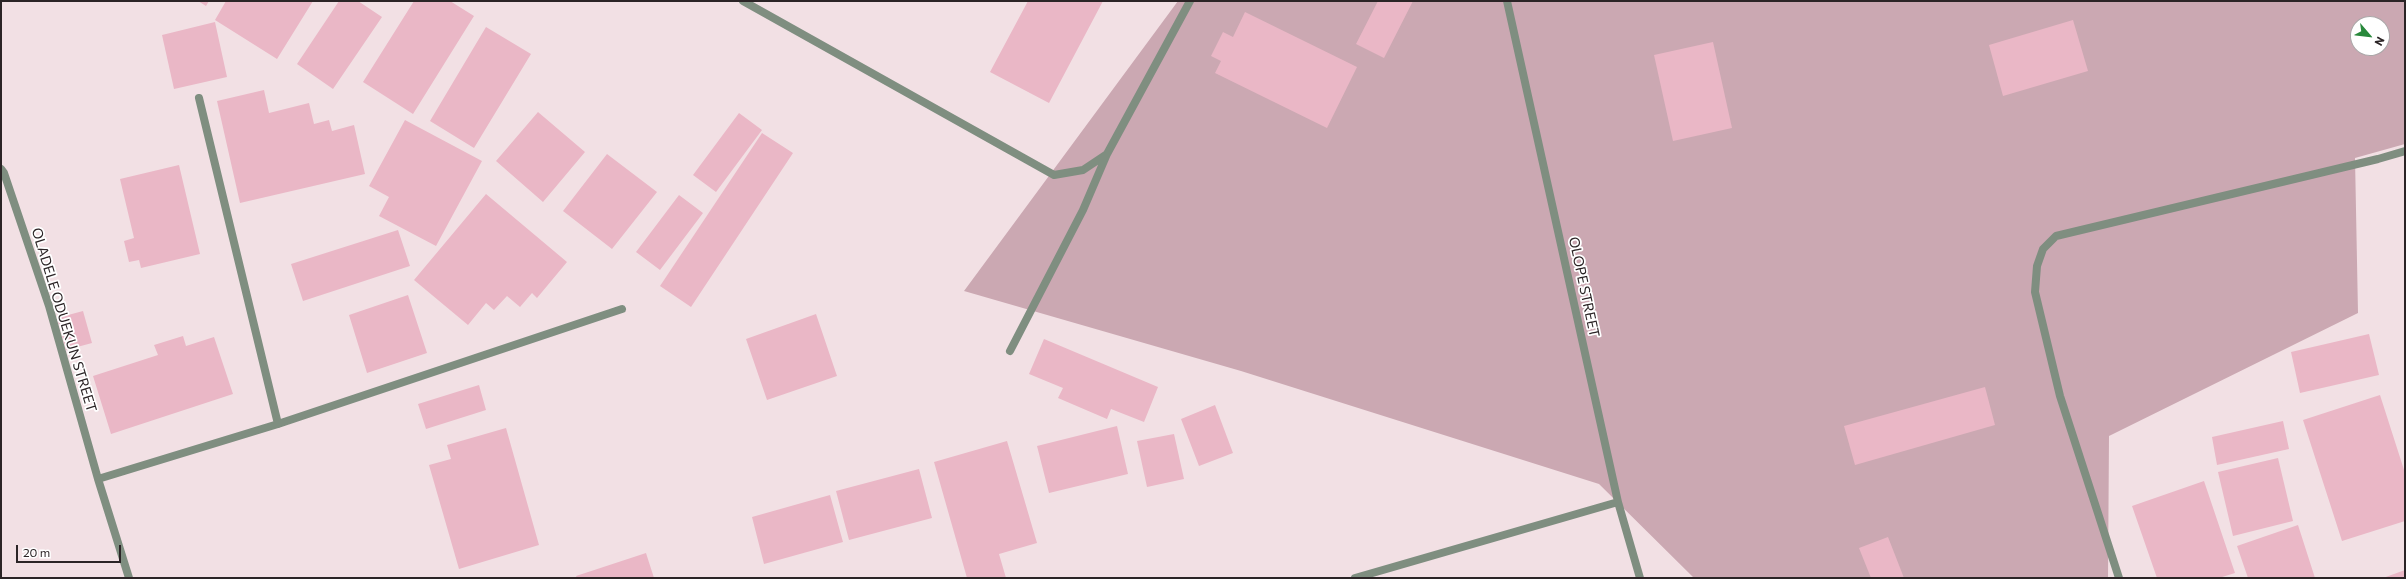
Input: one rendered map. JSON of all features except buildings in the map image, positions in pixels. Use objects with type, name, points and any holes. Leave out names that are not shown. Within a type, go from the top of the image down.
[{"type":"street","points":[[743,1],[1054,175],[1083,170],[1107,154]]},
{"type":"street","points":[[1010,351],[1083,210],[1107,154],[1190,1]]},
{"type":"street","name":"OLOPE STREET","points":[[1507,1],[1618,502],[1640,578]]},
{"type":"street","points":[[199,98],[278,424]]},
{"type":"street","points":[[2119,578],[2060,396],[2035,292],[2037,266],[2043,249],[2056,236],[2378,159],[2405,151]]},
{"type":"street","name":"OLADELE ODUEKUN STREET","points":[[1,169],[4,173],[49,306],[98,479],[129,578]]},
{"type":"street","points":[[98,479],[278,424],[622,309]]},
{"type":"street","points":[[1355,578],[1618,502]]},
{"type":"shaded area","points":[[1178,1],[2405,1],[2405,144],[2355,158],[2358,313],[2109,436],[2108,578],[1694,578],[1599,484],[1241,371],[964,291]]}]
